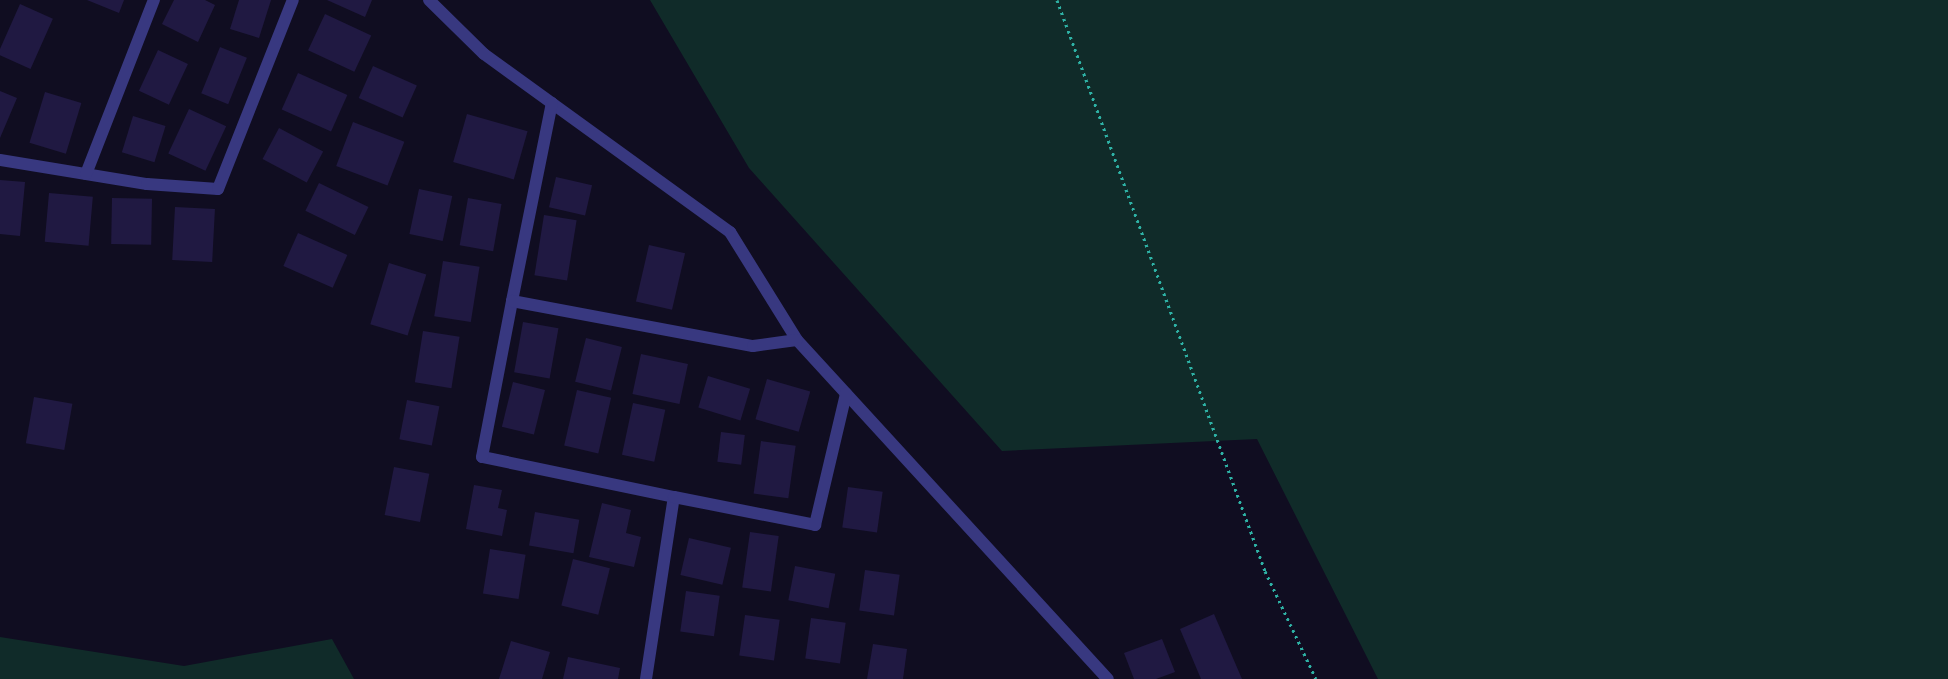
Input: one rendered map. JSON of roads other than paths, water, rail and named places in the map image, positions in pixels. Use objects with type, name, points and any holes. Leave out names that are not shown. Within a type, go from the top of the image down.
[{"type":"street","points":[[86,174],[154,0]]},
{"type":"street","points":[[0,160],[86,174],[218,189],[293,0]]},
{"type":"street","points":[[429,0],[484,54],[730,232],[797,340],[1108,679]]},
{"type":"street","points":[[552,104],[482,457],[815,525],[846,394]]},
{"type":"street","points":[[512,301],[753,346],[797,340]]},
{"type":"street","points":[[646,679],[674,497]]}]
